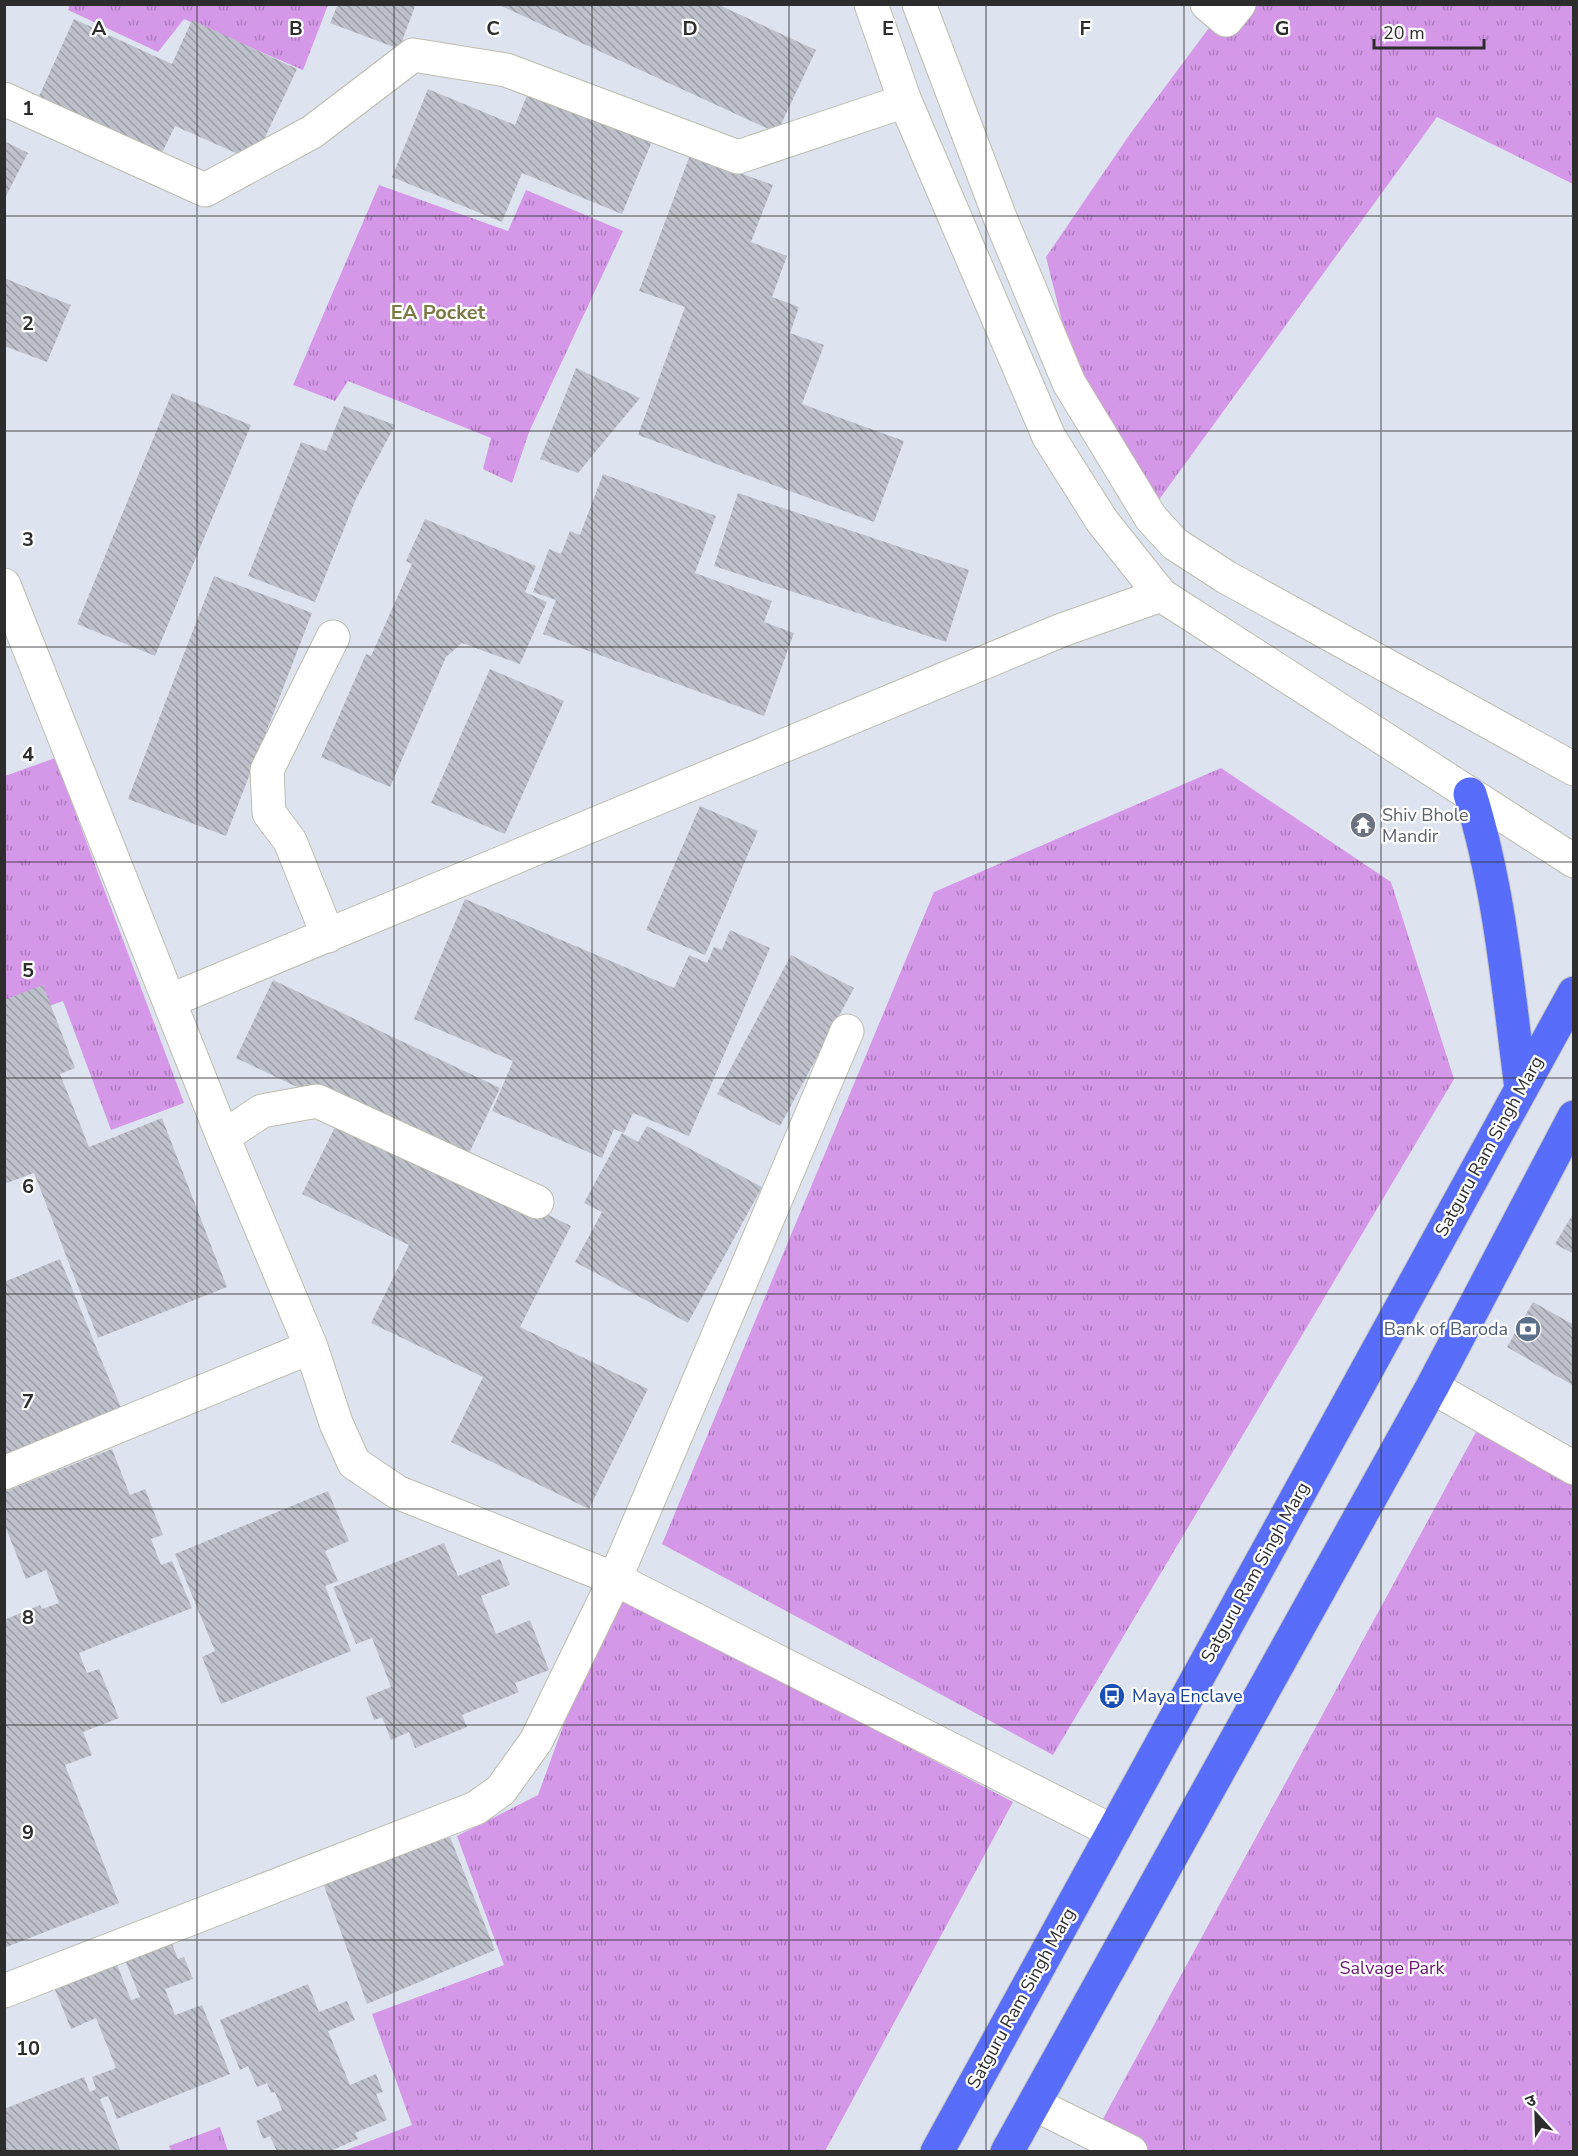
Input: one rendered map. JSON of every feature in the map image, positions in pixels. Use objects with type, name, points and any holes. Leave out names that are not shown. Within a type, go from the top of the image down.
[{"type":"main road","points":[[1470,794],[1486,846],[1496,896],[1521,1088]]},
{"type":"main road","name":"Satguru Ram Singh Marg","points":[[937,2151],[1574,993]]},
{"type":"main road","points":[[1007,2151],[1432,1387],[1574,1117]]},
{"type":"street","points":[[871,4],[905,101],[1049,437],[1102,521],[1161,595],[1574,861]]},
{"type":"street","points":[[919,4],[999,215],[1069,382],[1150,518],[1175,544],[1226,577],[1574,769]]},
{"type":"street","points":[[1207,4],[1227,20],[1239,4]]},
{"type":"street","points":[[4,99],[205,190],[312,132],[413,55],[506,70],[738,157],[905,101]]},
{"type":"street","points":[[6,595],[223,1137],[311,1347],[336,1423],[354,1463],[397,1492],[615,1579],[1112,1831]]},
{"type":"street","points":[[169,1001],[1062,630],[1161,595]]},
{"type":"street","points":[[328,936],[290,841],[269,813],[267,770],[333,637]]},
{"type":"street","points":[[4,1991],[476,1808],[501,1790],[518,1770],[536,1741],[615,1579],[847,1031]]},
{"type":"street","points":[[223,1137],[262,1111],[317,1101],[537,1202]]},
{"type":"street","points":[[4,1473],[311,1347]]},
{"type":"street","points":[[1432,1387],[1574,1468]]},
{"type":"street","points":[[1034,2104],[1131,2151]]},
{"type":"green space","points":[[70,4],[328,5],[303,70],[184,19],[158,52],[68,10]]},
{"type":"green space","points":[[1226,5],[1573,5],[1573,184],[1437,117],[1153,508],[1093,445],[1046,257],[1130,134]]},
{"type":"green space","points":[[379,185],[508,231],[526,190],[623,231],[529,432],[512,483],[483,469],[491,438],[348,381],[335,401],[293,385]]},
{"type":"green space","points":[[55,758],[184,1103],[111,1130],[63,1001],[5,1022],[5,776]]},
{"type":"green space","points":[[1221,768],[1391,882],[1454,1079],[1053,1755],[662,1544],[934,892]]},
{"type":"green space","name":"Salvage Park","points":[[1476,1432],[1573,1471],[1573,2151],[1085,2152]]},
{"type":"green space","points":[[612,1592],[1013,1802],[825,2151],[341,2152],[412,2125],[372,2014],[504,1965],[457,1836],[538,1795]]},
{"type":"green space","points":[[220,2127],[228,2151],[171,2151],[169,2146]]},
{"type":"building","points":[[338,4],[416,4],[399,49],[330,23]]},
{"type":"building","points":[[497,4],[717,4],[816,50],[777,133]]},
{"type":"building","points":[[74,19],[172,64],[192,20],[297,69],[254,161],[175,126],[158,161],[35,105]]},
{"type":"building","points":[[530,88],[653,139],[622,214],[522,173],[502,222],[392,177],[428,89],[515,125]]},
{"type":"building","points":[[4,141],[28,153],[4,200]]},
{"type":"building","points":[[690,155],[773,185],[751,242],[787,256],[772,297],[799,307],[790,333],[824,345],[802,404],[904,441],[874,522],[638,435],[685,307],[639,291]]},
{"type":"building","points":[[4,278],[71,305],[47,362],[4,346]]},
{"type":"building","points":[[576,368],[640,398],[578,473],[540,459]]},
{"type":"building","points":[[172,393],[251,425],[155,656],[77,624]]},
{"type":"building","points":[[344,406],[395,425],[356,499],[315,602],[248,576],[301,442],[326,451]]},
{"type":"building","points":[[603,474],[716,516],[695,573],[772,601],[764,622],[794,633],[764,716],[543,634],[556,600],[533,592],[549,549],[561,554],[570,531],[580,535]]},
{"type":"building","points":[[738,493],[969,570],[946,642],[714,566]]},
{"type":"building","points":[[425,519],[536,566],[525,592],[547,602],[520,664],[462,643],[446,657],[390,787],[321,757],[366,654],[371,656],[412,564],[406,561]]},
{"type":"building","points":[[214,576],[312,613],[226,836],[128,799]]},
{"type":"building","points":[[490,669],[564,701],[505,834],[431,803]]},
{"type":"building","points":[[700,806],[758,831],[705,955],[646,930]]},
{"type":"building","points":[[465,899],[674,988],[689,955],[707,963],[714,947],[722,950],[730,930],[770,948],[689,1136],[633,1113],[624,1133],[614,1129],[602,1158],[492,1111],[513,1061],[414,1019]]},
{"type":"building","points":[[791,955],[854,988],[780,1126],[717,1094]]},
{"type":"building","points":[[273,980],[500,1088],[463,1166],[236,1058]]},
{"type":"building","points":[[43,985],[75,1068],[60,1074],[89,1147],[162,1118],[227,1287],[98,1338],[34,1173],[4,1184],[4,1000]]},
{"type":"building","points":[[341,1115],[571,1226],[520,1327],[648,1389],[589,1509],[451,1442],[483,1377],[371,1323],[409,1245],[302,1194]]},
{"type":"building","points":[[647,1126],[762,1187],[688,1323],[575,1262],[602,1212],[584,1203],[622,1133],[638,1142]]},
{"type":"building","points":[[1574,1212],[1574,1254],[1555,1244]]},
{"type":"building","points":[[60,1259],[124,1415],[4,1464],[4,1282]]},
{"type":"building","points":[[1533,1302],[1574,1325],[1574,1386],[1507,1347]]},
{"type":"building","points":[[112,1449],[130,1495],[145,1489],[163,1535],[151,1539],[161,1565],[172,1561],[192,1608],[79,1653],[87,1673],[99,1669],[119,1718],[83,1732],[92,1755],[65,1765],[119,1903],[4,1948],[4,1620],[40,1605],[42,1609],[59,1603],[46,1570],[26,1579],[4,1523],[4,1492]]},
{"type":"building","points":[[328,1491],[349,1541],[325,1551],[338,1581],[325,1586],[351,1651],[221,1704],[202,1657],[215,1651],[175,1554]]},
{"type":"building","points":[[444,1543],[458,1576],[500,1559],[510,1585],[481,1596],[496,1634],[530,1620],[549,1670],[515,1683],[519,1692],[462,1715],[467,1727],[415,1748],[409,1732],[391,1740],[382,1717],[374,1720],[366,1697],[391,1687],[372,1638],[356,1644],[333,1587]]},
{"type":"building","points":[[450,1837],[495,1950],[367,2004],[323,1883]]},
{"type":"building","points":[[169,1936],[178,1959],[184,1957],[193,1979],[165,1989],[175,2015],[202,2005],[230,2074],[117,2119],[108,2096],[100,2099],[121,2152],[4,2152],[4,2109],[84,2077],[90,2092],[96,2089],[92,2077],[116,2068],[96,2018],[71,2029],[52,1982],[114,1957],[131,2000],[140,1997],[123,1955]]},
{"type":"building","points":[[308,1984],[319,2012],[347,2001],[355,2020],[328,2031],[350,2085],[376,2074],[383,2092],[376,2094],[387,2120],[355,2133],[358,2139],[328,2152],[277,2152],[270,2136],[263,2139],[256,2121],[282,2110],[275,2092],[271,2093],[267,2083],[257,2087],[248,2066],[240,2070],[220,2020]]},
{"type":"place","name":"Shiv Bhole Mandir","points":[[1363,825]]},
{"type":"place","name":"Bank of Baroda","points":[[1528,1329]]},
{"type":"place","name":"Maya Enclave","points":[[1112,1696]]},
{"type":"district","name":"EA Pocket","points":[[438,312]]}]
